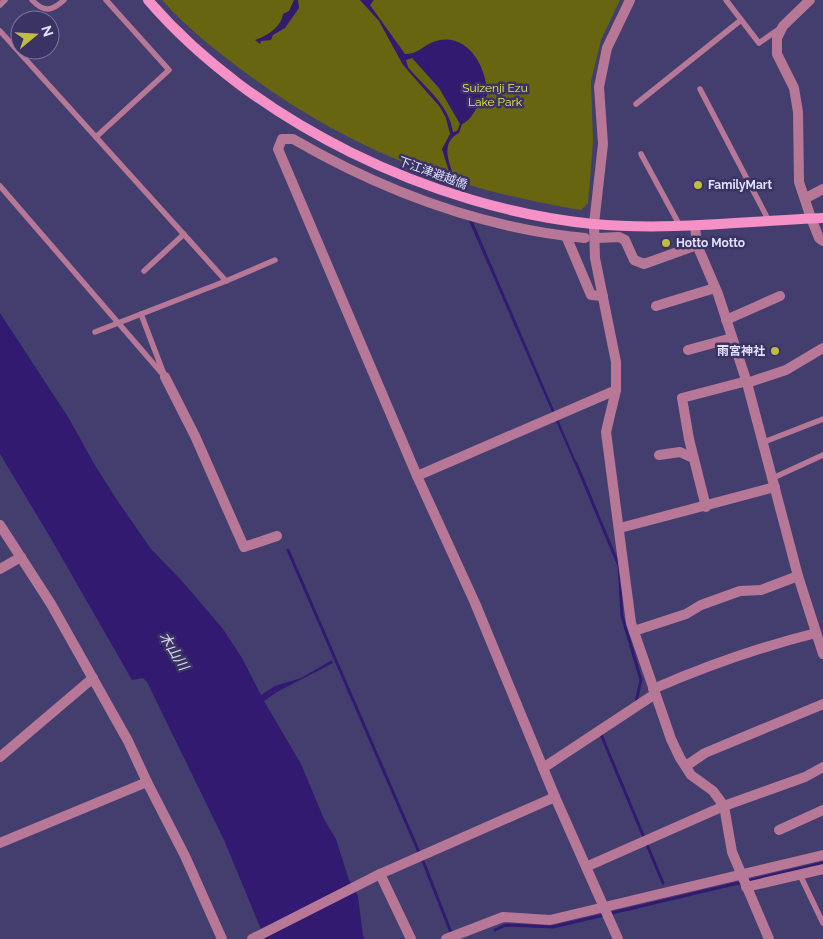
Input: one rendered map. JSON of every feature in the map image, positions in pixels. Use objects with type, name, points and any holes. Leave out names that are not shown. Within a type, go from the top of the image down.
[{"type":"street","name":"下江津避越僑","points":[[148,0],[208,58],[261,100],[319,135],[389,170],[456,196],[536,216],[591,223],[695,226],[823,218]]},
{"type":"street","points":[[630,0],[608,48],[599,87],[603,144],[591,223],[595,258],[616,362],[616,390],[606,432],[634,631],[670,739],[691,775],[713,791],[724,806],[732,852],[769,939]]},
{"type":"street","points":[[810,0],[783,26],[777,38],[777,54],[794,88],[798,112],[798,169],[800,182],[811,218],[819,238],[823,241]]},
{"type":"street","points":[[585,238],[503,225],[458,213],[408,195],[357,172],[293,139],[282,139],[278,149],[416,476],[474,603],[555,797],[588,866],[618,939]]},
{"type":"street","points":[[806,198],[823,189]]},
{"type":"street","points":[[695,226],[697,245],[715,288],[747,382],[798,576],[823,654]]},
{"type":"street","points":[[566,236],[592,295],[603,296]]},
{"type":"street","points":[[598,238],[619,237],[625,240],[634,260],[644,264],[697,245]]},
{"type":"street","points":[[656,306],[715,288]]},
{"type":"street","points":[[726,320],[780,296]]},
{"type":"street","points":[[688,350],[732,338]]},
{"type":"street","points":[[706,507],[693,458],[682,398],[786,370],[823,348]]},
{"type":"street","points":[[165,377],[195,436],[244,547],[277,536]]},
{"type":"street","points":[[416,476],[616,390]]},
{"type":"street","points":[[659,455],[680,452],[693,458]]},
{"type":"street","points":[[620,528],[706,507],[774,482]]},
{"type":"street","points":[[0,525],[51,604],[128,740],[185,856],[222,939]]},
{"type":"street","points":[[0,569],[21,557]]},
{"type":"street","points":[[634,631],[686,614],[701,605],[740,591],[761,590],[798,576]]},
{"type":"street","points":[[543,768],[654,691],[760,649],[816,633]]},
{"type":"street","points":[[0,757],[93,678]]},
{"type":"street","points":[[686,766],[705,752],[823,704]]},
{"type":"street","points":[[588,866],[724,806],[806,778],[823,766]]},
{"type":"street","points":[[0,843],[147,782]]},
{"type":"street","points":[[252,939],[380,874],[555,797]]},
{"type":"street","points":[[779,830],[823,810]]},
{"type":"street","points":[[446,939],[503,918],[550,920],[823,855]]},
{"type":"street","points":[[746,887],[823,869]]},
{"type":"street","points":[[380,874],[411,939]]},
{"type":"lane","points":[[0,5],[5,0]]},
{"type":"lane","points":[[32,0],[38,7],[46,10],[54,8],[64,0]]},
{"type":"lane","points":[[96,136],[169,70],[106,0]]},
{"type":"lane","points":[[726,0],[759,43],[783,26]]},
{"type":"lane","points":[[636,104],[742,20]]},
{"type":"lane","points":[[0,31],[226,281]]},
{"type":"lane","points":[[700,89],[769,221]]},
{"type":"lane","points":[[641,154],[680,226]]},
{"type":"lane","points":[[0,186],[165,377]]},
{"type":"lane","points":[[144,271],[184,234]]},
{"type":"lane","points":[[95,332],[275,260]]},
{"type":"lane","points":[[141,314],[165,377]]},
{"type":"lane","points":[[764,442],[823,419]]},
{"type":"lane","points":[[774,482],[823,455]]},
{"type":"lane","points":[[800,875],[823,923]]},
{"type":"green space","name":"Suizenji Ezu Lake Park","points":[[162,0],[620,0],[601,40],[591,81],[593,142],[588,203],[581,210],[487,190],[402,162],[361,144],[322,123],[242,70],[200,37]]},
{"type":"water","points":[[294,0],[298,0],[299,8],[285,28],[273,35],[271,40],[261,41],[260,44],[255,40],[276,27],[283,14],[289,11]]},
{"type":"water","points":[[360,0],[374,0],[370,5],[405,54],[410,54],[433,42],[445,39],[456,41],[465,46],[479,63],[484,74],[487,96],[469,119],[462,124],[459,133],[449,142],[449,161],[455,180],[451,178],[442,149],[450,134],[446,118],[440,107],[403,65],[379,21]],"holes":[[[412,58],[439,88],[460,124],[457,131],[453,132],[447,113],[408,67],[406,60]]]},
{"type":"water","points":[[469,221],[473,222],[578,466],[576,467]]},
{"type":"water","name":"木山川","points":[[0,313],[68,417],[119,503],[151,549],[182,581],[223,629],[242,658],[261,695],[275,686],[301,678],[332,660],[333,663],[277,692],[264,701],[301,764],[324,819],[336,839],[349,880],[358,896],[365,939],[265,939],[224,840],[147,682],[143,678],[132,680],[0,454]]},
{"type":"waterway","points":[[576,463],[619,566],[622,616],[641,680],[636,702]]},
{"type":"waterway","points":[[288,550],[425,866],[452,935]]},
{"type":"waterway","points":[[600,732],[663,883]]},
{"type":"waterway","points":[[495,930],[506,925],[553,927],[823,863]]},
{"type":"place","name":"FamilyMart","points":[[698,185]]},
{"type":"place","name":"Hotto Motto","points":[[666,243]]},
{"type":"place","name":"雨宮神社","points":[[775,351]]}]
